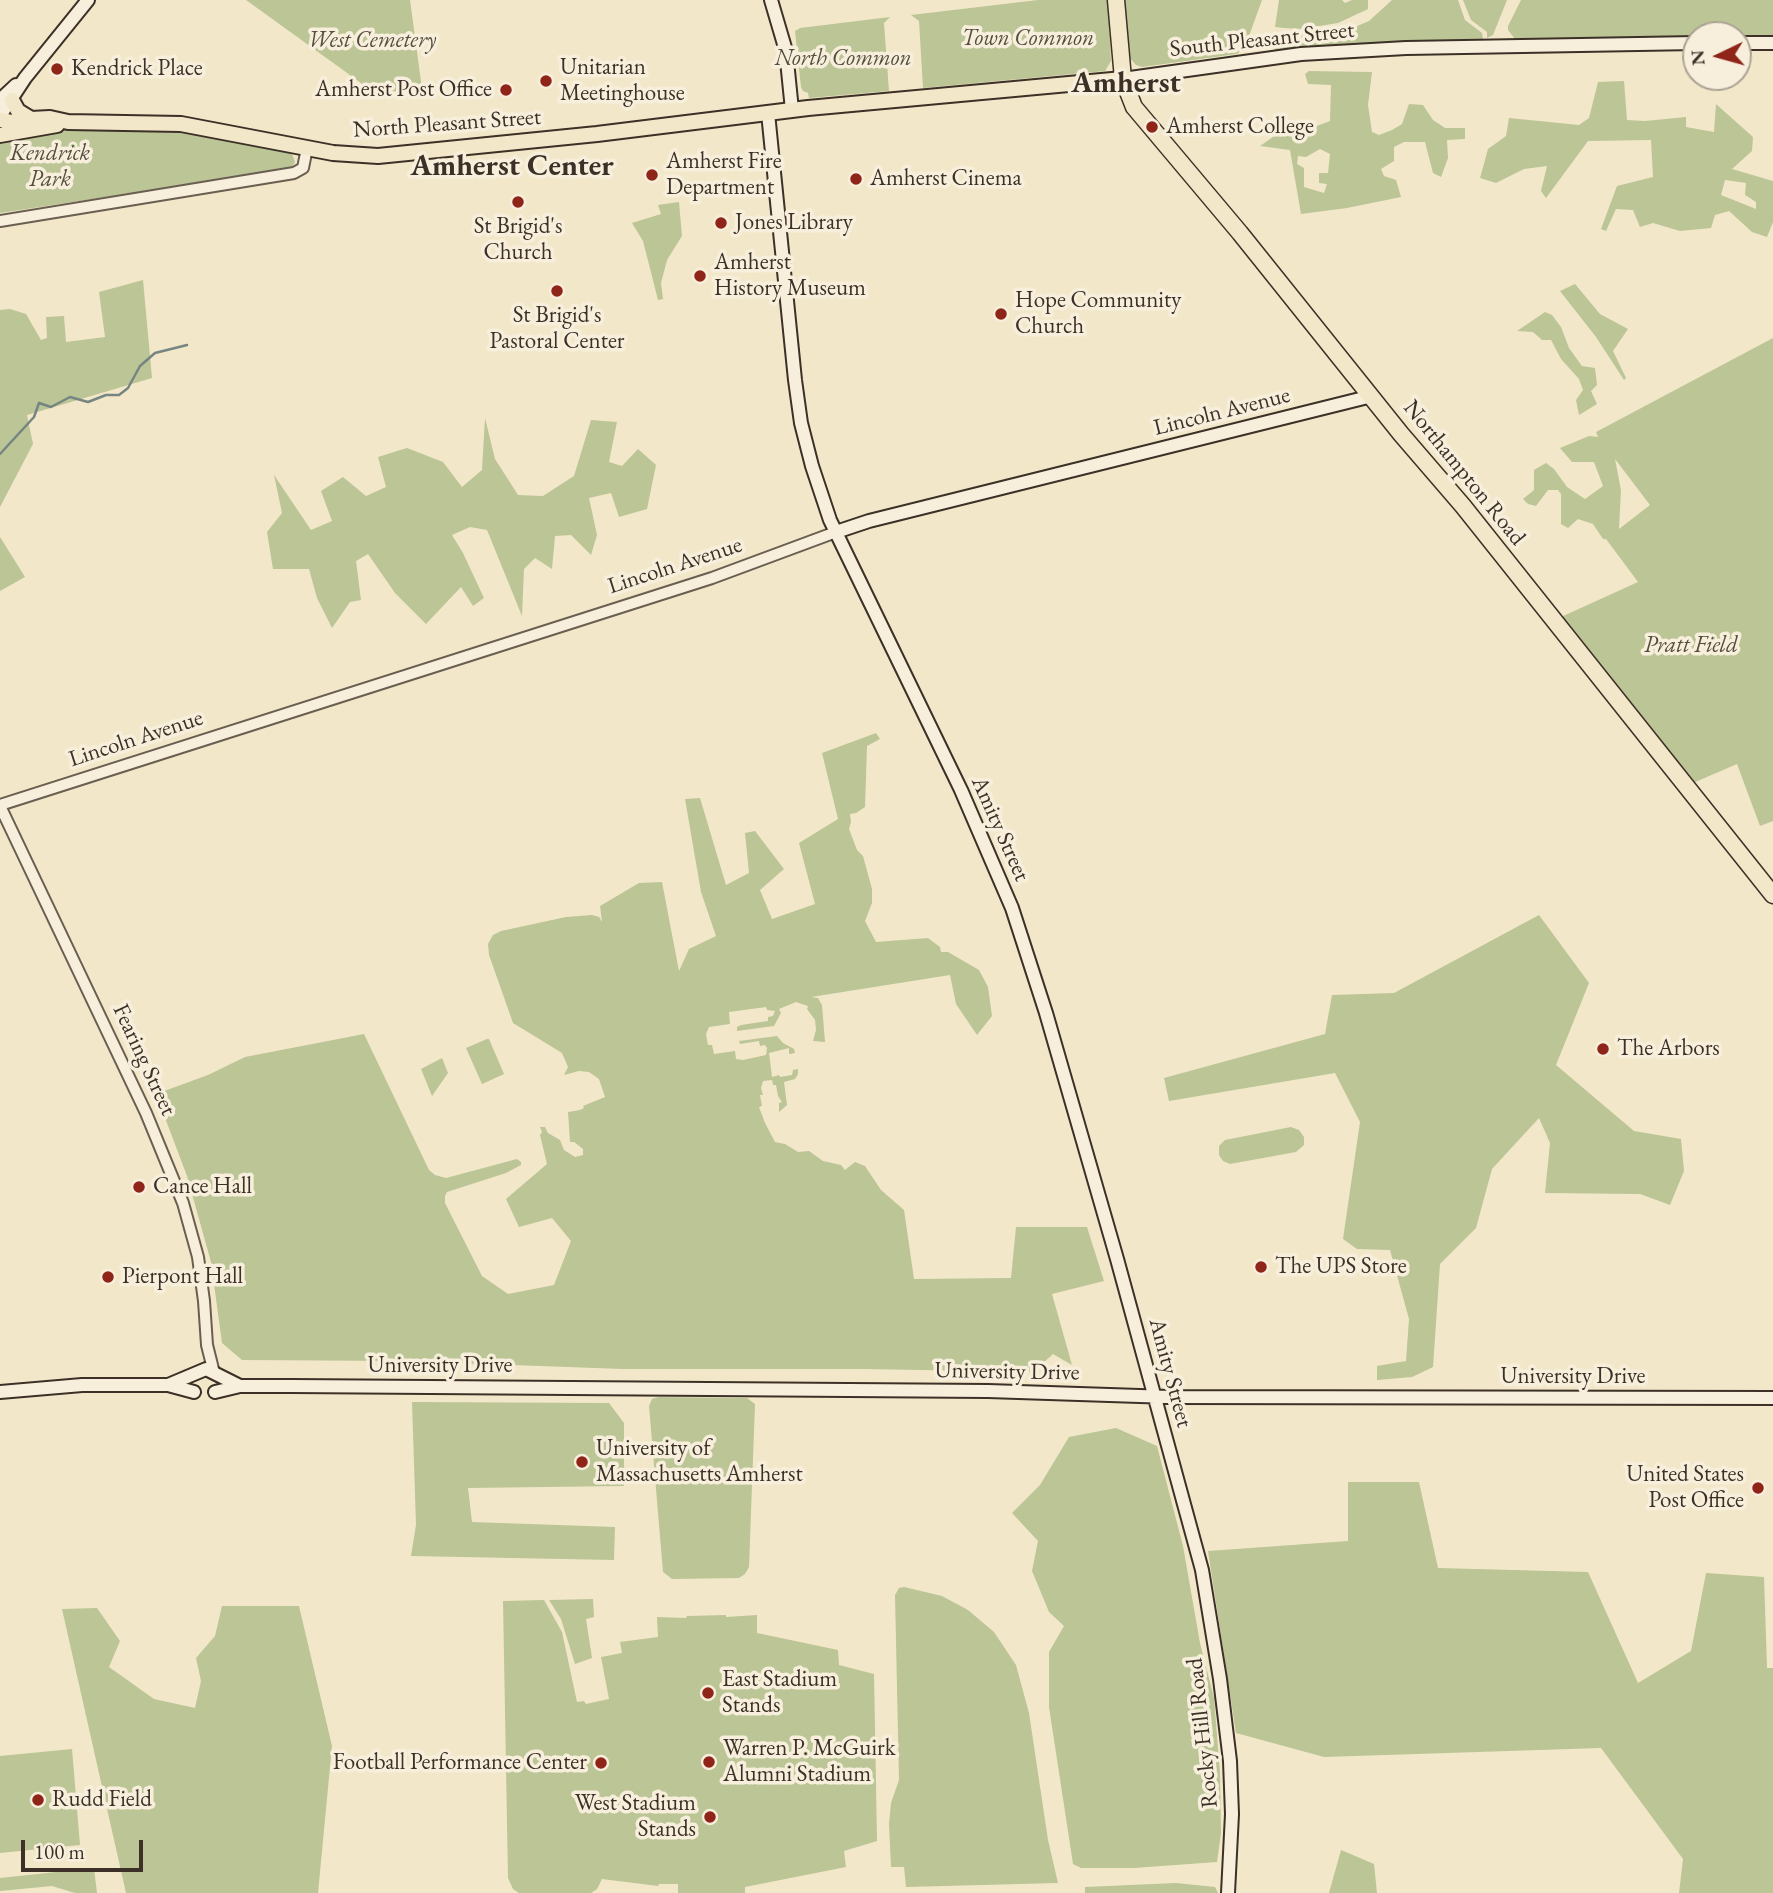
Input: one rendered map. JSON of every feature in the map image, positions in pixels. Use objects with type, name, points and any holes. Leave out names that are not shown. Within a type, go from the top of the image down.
[{"type":"highway","name":"Northampton Road","points":[[1116,0],[1123,79],[1134,107],[1240,233],[1773,895]]},
{"type":"main road","points":[[68,122],[50,118],[18,123],[0,122],[6,100],[88,0]]},
{"type":"main road","points":[[771,0],[784,45],[792,110]]},
{"type":"main road","name":"South Pleasant Street","points":[[792,110],[1123,79],[1301,54],[1406,48],[1682,43]]},
{"type":"main road","points":[[1752,43],[1773,43]]},
{"type":"main road","points":[[6,100],[30,119]]},
{"type":"main road","name":"North Pleasant Street","points":[[68,122],[181,124],[355,155],[398,155],[601,134],[792,110]]},
{"type":"main road","name":"Amity Street","points":[[768,113],[799,410],[819,489],[836,532],[961,790],[1012,908],[1057,1051],[1202,1570]]},
{"type":"main road","points":[[0,135],[68,122]]},
{"type":"main road","name":"Lincoln Avenue","points":[[836,532],[881,518],[1372,396]]},
{"type":"main road","name":"University Drive","points":[[168,1385],[206,1369],[240,1386]]},
{"type":"main road","points":[[194,1392],[191,1383],[196,1373]]},
{"type":"main road","points":[[215,1374],[218,1385],[215,1392]]},
{"type":"main road","name":"University Drive","points":[[0,1392],[82,1385],[168,1385],[205,1397],[240,1386],[988,1391],[1155,1396],[1773,1398]]},
{"type":"main road","name":"Rocky Hill Road","points":[[1202,1570],[1230,1761],[1232,1814],[1228,1893]]},
{"type":"street","points":[[0,221],[294,173],[303,167],[307,148]]},
{"type":"street","name":"Lincoln Avenue","points":[[0,806],[712,578],[836,532]]},
{"type":"street","name":"Fearing Street","points":[[0,806],[146,1113],[183,1203],[198,1257],[207,1345],[215,1374]]},
{"type":"street","name":"Fearing Street","points":[[196,1373],[207,1345]]},
{"type":"green space","name":"West Cemetery","points":[[246,0],[410,0],[422,89],[362,94],[361,83]]},
{"type":"green space","name":"Town Common","points":[[1038,0],[1108,0],[1111,61],[1105,71],[923,88],[919,21],[911,15]]},
{"type":"green space","name":"Town Common","points":[[1122,0],[1262,0],[1245,47],[1237,54],[1142,67],[1136,65],[1127,55]]},
{"type":"green space","points":[[1279,0],[1342,0],[1345,3],[1368,0],[1368,9],[1338,23],[1301,29],[1284,28],[1275,27]]},
{"type":"green space","points":[[1392,0],[1458,0],[1465,20],[1482,33],[1483,39],[1274,51],[1274,35],[1348,30],[1369,21]]},
{"type":"green space","points":[[1463,0],[1507,0],[1493,35],[1487,38],[1487,32],[1471,20]]},
{"type":"green space","points":[[1521,0],[1773,0],[1773,36],[1752,36],[1752,21],[1682,21],[1682,37],[1515,39],[1508,26]]},
{"type":"green space","name":"North Common","points":[[890,17],[884,23],[889,91],[809,98],[808,93],[801,87],[795,31],[800,28]]},
{"type":"green space","points":[[1309,71],[1372,72],[1368,105],[1372,132],[1379,135],[1402,124],[1409,104],[1423,105],[1433,120],[1445,128],[1465,128],[1465,139],[1447,140],[1448,158],[1441,177],[1433,173],[1425,142],[1404,142],[1394,147],[1394,161],[1381,169],[1384,176],[1396,180],[1401,197],[1301,214],[1290,150],[1260,146],[1305,123],[1314,127],[1330,121],[1331,85],[1308,84],[1305,74]],"holes":[[[1320,149],[1330,154],[1328,173],[1319,173],[1319,183],[1327,184],[1324,193],[1304,187],[1304,168],[1297,164],[1298,156],[1306,157]]]},
{"type":"green space","points":[[1624,81],[1627,120],[1686,117],[1686,127],[1714,132],[1716,104],[1753,137],[1752,151],[1732,169],[1773,181],[1773,222],[1767,237],[1752,232],[1729,211],[1715,215],[1711,228],[1680,231],[1653,223],[1640,227],[1633,210],[1616,209],[1606,231],[1601,229],[1617,186],[1653,177],[1651,140],[1588,141],[1546,198],[1541,191],[1547,166],[1524,169],[1496,183],[1480,178],[1488,149],[1506,136],[1509,118],[1579,125],[1589,118],[1598,82]],"holes":[[[1725,180],[1746,183],[1745,195],[1756,202],[1756,209],[1721,195]]]},
{"type":"green space","name":"Kendrick Park","points":[[43,130],[190,132],[287,151],[292,154],[295,162],[285,170],[0,213],[0,138]]},
{"type":"green space","points":[[679,202],[682,236],[667,260],[661,283],[663,299],[658,300],[643,241],[632,223],[661,214],[658,205]]},
{"type":"green space","points":[[143,280],[152,378],[27,415],[33,444],[0,507],[0,310],[10,309],[26,314],[41,340],[47,338],[46,317],[64,316],[66,342],[105,337],[99,292]]},
{"type":"green space","points":[[1575,284],[1600,314],[1628,329],[1613,351],[1626,378],[1624,380],[1596,337],[1560,291]]},
{"type":"green space","points":[[1545,312],[1552,315],[1561,327],[1569,348],[1582,366],[1595,368],[1597,385],[1591,391],[1597,404],[1579,415],[1576,400],[1583,390],[1579,379],[1561,359],[1551,340],[1542,340],[1533,332],[1517,331]]},
{"type":"green space","name":"Pratt Field","points":[[1773,338],[1773,821],[1760,826],[1737,764],[1693,783],[1561,617],[1638,582],[1593,524],[1578,519],[1568,528],[1561,524],[1561,494],[1558,490],[1548,490],[1536,506],[1523,499],[1534,490],[1534,470],[1546,463],[1567,487],[1585,499],[1603,486],[1594,462],[1572,462],[1560,448],[1589,436],[1598,437],[1596,432]],"holes":[[[1615,459],[1650,505],[1619,529],[1621,490]]]},
{"type":"green space","points":[[485,418],[495,459],[518,495],[543,496],[574,476],[591,420],[617,422],[609,462],[622,466],[638,449],[656,465],[647,509],[619,517],[611,493],[589,498],[597,535],[591,555],[571,535],[555,536],[552,569],[535,558],[524,569],[522,616],[487,530],[470,527],[452,535],[484,598],[473,606],[461,587],[426,624],[395,593],[368,554],[356,561],[361,600],[350,602],[332,628],[317,598],[309,569],[273,569],[267,532],[282,513],[274,475],[311,530],[332,521],[321,491],[343,477],[366,496],[386,487],[378,457],[407,448],[443,462],[462,487],[482,470]]},
{"type":"green space","points":[[0,537],[25,577],[0,591]]},
{"type":"green space","points":[[876,733],[880,739],[867,746],[865,807],[850,814],[849,829],[857,850],[863,856],[872,889],[872,903],[865,921],[876,942],[928,938],[940,947],[941,952],[948,952],[979,970],[988,987],[992,1016],[977,1035],[956,1004],[950,975],[811,997],[818,998],[822,1005],[825,1042],[813,1041],[815,1020],[807,1009],[808,1006],[796,1002],[779,1009],[781,1013],[774,1026],[737,1031],[737,1027],[741,1025],[768,1021],[768,1017],[773,1016],[775,1011],[767,1010],[766,1007],[729,1012],[730,1024],[709,1027],[706,1034],[708,1045],[712,1045],[714,1054],[735,1051],[736,1059],[743,1060],[766,1055],[767,1048],[765,1045],[760,1046],[759,1041],[740,1044],[739,1041],[777,1036],[794,1049],[795,1053],[789,1054],[789,1048],[769,1053],[772,1077],[792,1075],[793,1070],[798,1069],[798,1074],[795,1079],[784,1082],[787,1105],[779,1112],[779,1103],[782,1102],[776,1085],[773,1085],[772,1080],[763,1081],[763,1095],[760,1095],[762,1106],[759,1107],[765,1123],[775,1142],[785,1144],[798,1152],[809,1151],[823,1161],[841,1165],[845,1170],[855,1162],[865,1166],[881,1190],[904,1210],[914,1279],[1011,1278],[1016,1227],[1087,1227],[1104,1281],[1052,1294],[1072,1365],[1053,1354],[1033,1372],[623,1369],[400,1361],[242,1360],[222,1343],[211,1262],[187,1176],[156,1094],[208,1075],[245,1057],[364,1034],[429,1170],[435,1175],[446,1178],[517,1159],[521,1162],[521,1165],[506,1173],[447,1192],[445,1196],[445,1203],[482,1276],[508,1294],[554,1285],[571,1241],[552,1218],[519,1227],[506,1199],[547,1164],[540,1127],[545,1127],[548,1133],[560,1140],[564,1150],[575,1157],[583,1155],[583,1149],[570,1142],[568,1112],[580,1110],[583,1106],[605,1097],[599,1079],[589,1072],[579,1071],[564,1075],[568,1067],[562,1053],[513,1023],[489,955],[488,944],[493,935],[566,917],[592,915],[599,917],[602,922],[600,906],[639,883],[662,882],[679,971],[689,949],[716,936],[701,892],[685,799],[700,798],[726,885],[749,873],[745,833],[755,831],[784,869],[760,890],[772,919],[815,904],[799,843],[838,819],[822,753]]},
{"type":"green space","points":[[1539,915],[1589,983],[1556,1065],[1634,1131],[1681,1139],[1684,1171],[1670,1205],[1640,1194],[1545,1193],[1550,1143],[1539,1118],[1492,1169],[1476,1228],[1440,1264],[1433,1367],[1412,1377],[1377,1380],[1377,1366],[1406,1361],[1409,1319],[1390,1250],[1357,1249],[1343,1239],[1360,1122],[1335,1073],[1169,1101],[1164,1078],[1325,1034],[1332,995],[1394,993]]},
{"type":"green space","points":[[487,1039],[504,1074],[482,1084],[466,1048]]},
{"type":"green space","points":[[442,1058],[448,1073],[432,1096],[421,1069]]},
{"type":"green space","points":[[1291,1127],[1299,1130],[1304,1137],[1304,1145],[1296,1152],[1230,1164],[1223,1161],[1219,1155],[1219,1146],[1225,1140]]},
{"type":"green space","points":[[747,1398],[755,1404],[749,1567],[739,1578],[672,1579],[663,1572],[649,1406],[652,1399]]},
{"type":"green space","points":[[412,1402],[609,1403],[624,1423],[624,1486],[468,1488],[472,1522],[615,1527],[614,1560],[411,1556],[416,1525]]},
{"type":"green space","points":[[1116,1428],[1157,1446],[1183,1546],[1200,1643],[1214,1698],[1220,1773],[1221,1833],[1217,1862],[1134,1868],[1081,1868],[1073,1864],[1049,1707],[1049,1652],[1064,1626],[1049,1612],[1032,1571],[1038,1541],[1012,1513],[1040,1485],[1069,1437]]},
{"type":"green space","points":[[1348,1482],[1419,1482],[1438,1568],[1588,1572],[1638,1683],[1691,1651],[1706,1573],[1764,1577],[1767,1668],[1773,1668],[1773,1893],[1679,1893],[1683,1859],[1601,1748],[1324,1757],[1236,1733],[1208,1551],[1348,1541]]},
{"type":"green space","points":[[899,1588],[942,1596],[968,1610],[994,1632],[1016,1665],[1029,1713],[1048,1840],[1058,1883],[906,1887],[904,1867],[891,1867],[889,1824],[891,1803],[899,1780],[895,1595]]},
{"type":"green space","points":[[593,1599],[594,1617],[586,1619],[592,1658],[575,1664],[561,1619],[549,1600]]},
{"type":"green space","points":[[544,1600],[562,1632],[577,1702],[584,1701],[586,1704],[609,1699],[601,1657],[622,1653],[620,1642],[658,1637],[657,1617],[757,1615],[757,1633],[838,1650],[839,1665],[874,1674],[877,1841],[844,1851],[846,1867],[745,1887],[745,1893],[678,1893],[678,1884],[658,1886],[602,1879],[597,1889],[591,1893],[519,1893],[513,1889],[508,1878],[503,1601]]},
{"type":"green space","points":[[222,1606],[299,1606],[332,1746],[318,1893],[126,1893],[62,1609],[97,1608],[120,1641],[109,1667],[154,1699],[195,1708],[201,1681],[196,1658],[215,1636]]},
{"type":"green space","name":"Rudd Field","points":[[72,1749],[80,1845],[0,1853],[0,1756]]},
{"type":"green space","points":[[1341,1850],[1374,1864],[1377,1893],[1329,1893]]},
{"type":"green space","points":[[94,1868],[97,1893],[75,1893],[52,1886],[0,1891],[0,1878]]},
{"type":"green space","points":[[1176,1883],[1215,1887],[1218,1893],[1085,1893],[1085,1887]]},
{"type":"waterway","points":[[0,454],[34,417],[39,403],[51,407],[70,397],[88,402],[106,395],[119,395],[128,388],[140,366],[155,353],[187,345]]},
{"type":"place","name":"Kendrick Place","points":[[57,69]]},
{"type":"place","name":"Unitarian Meetinghouse","points":[[546,81]]},
{"type":"place","name":"Amherst Post Office","points":[[506,90]]},
{"type":"place","name":"Amherst College","points":[[1152,127]]},
{"type":"place","name":"Amherst Fire Department","points":[[652,175]]},
{"type":"place","name":"Amherst Cinema","points":[[856,179]]},
{"type":"place","name":"St Brigid's Church","points":[[518,202]]},
{"type":"place","name":"Jones Library","points":[[721,223]]},
{"type":"place","name":"Amherst History Museum","points":[[700,276]]},
{"type":"place","name":"St Brigid's Pastoral Center","points":[[557,291]]},
{"type":"place","name":"Hope Community Church","points":[[1001,314]]},
{"type":"place","name":"The Arbors","points":[[1603,1049]]},
{"type":"place","name":"Cance Hall","points":[[139,1187]]},
{"type":"place","name":"The UPS Store","points":[[1261,1267]]},
{"type":"place","name":"Pierpont Hall","points":[[108,1277]]},
{"type":"place","name":"University of Massachusetts Amherst","points":[[582,1462]]},
{"type":"place","name":"United States Post Office","points":[[1758,1488]]},
{"type":"place","name":"East Stadium Stands","points":[[708,1693]]},
{"type":"place","name":"Warren P. McGuirk Alumni Stadium","points":[[709,1762]]},
{"type":"place","name":"Football Performance Center","points":[[601,1763]]},
{"type":"place","name":"Rudd Field","points":[[38,1800]]},
{"type":"place","name":"West Stadium Stands","points":[[710,1817]]},
{"type":"district","name":"Amherst","points":[[1126,84]]},
{"type":"district","name":"Amherst Center","points":[[512,167]]}]
